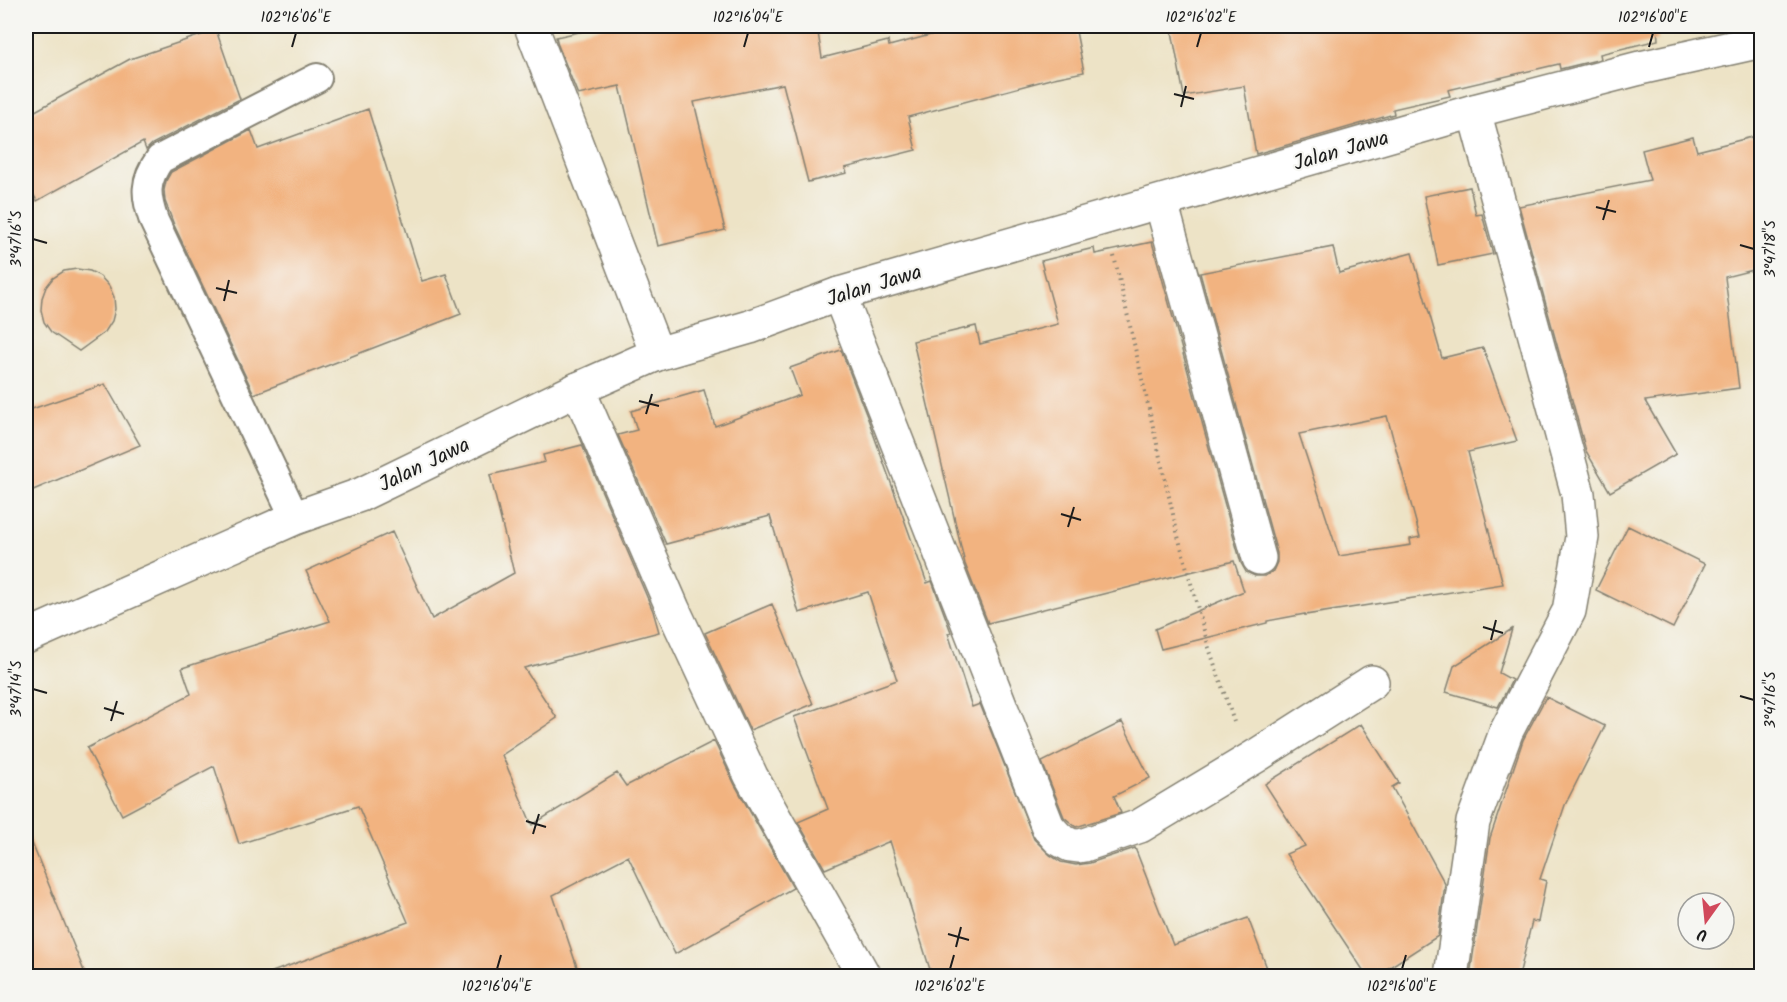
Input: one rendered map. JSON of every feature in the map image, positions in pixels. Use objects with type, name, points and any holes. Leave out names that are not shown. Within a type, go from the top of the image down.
[{"type":"street","points":[[531,26],[657,354]]},
{"type":"street","name":"Jalan Jawa","points":[[26,637],[296,518],[360,495],[578,388],[657,354],[750,327],[839,294],[1474,111],[1640,68],[1761,41]]},
{"type":"street","points":[[1451,976],[1473,822],[1506,732],[1569,611],[1582,537],[1578,494],[1474,111]]},
{"type":"street","points":[[1161,202],[1259,558]]},
{"type":"street","points":[[839,294],[1048,827],[1054,835],[1070,845],[1084,845],[1140,826],[1372,682]]},
{"type":"street","points":[[578,388],[673,609],[751,776],[864,976]]},
{"type":"lane","points":[[296,518],[154,220],[147,198],[147,186],[149,176],[160,159],[316,78]]},
{"type":"path","points":[[1105,218],[1178,537],[1208,645],[1247,761]]},
{"type":"building","points":[[607,26],[817,26],[822,58],[888,41],[889,46],[964,26],[1075,26],[1084,72],[908,117],[916,150],[845,168],[847,173],[808,182],[783,84],[694,102],[725,230],[658,246],[620,86],[578,95],[556,37]]},
{"type":"building","points":[[1171,26],[1657,26],[1658,40],[1600,54],[1601,59],[1560,69],[1559,64],[1448,90],[1450,96],[1393,109],[1394,114],[1256,154],[1244,86],[1184,96]]},
{"type":"building","points":[[216,30],[240,99],[152,144],[146,150],[143,142],[37,201],[26,180],[26,116],[130,59]]},
{"type":"building","points":[[368,109],[422,281],[446,274],[461,314],[254,394],[174,225],[165,201],[166,181],[171,172],[251,130],[258,149]]},
{"type":"building","points":[[1756,136],[1761,156],[1761,268],[1725,277],[1739,388],[1645,401],[1676,454],[1610,492],[1586,451],[1519,206],[1650,180],[1642,150],[1693,137],[1697,151]]},
{"type":"building","points":[[1470,187],[1476,215],[1482,214],[1493,254],[1438,265],[1424,196]]},
{"type":"building","points":[[1152,242],[1241,563],[1246,572],[1255,576],[1265,576],[1273,571],[1277,562],[1277,553],[1200,273],[1333,247],[1339,273],[1412,253],[1442,358],[1483,348],[1517,441],[1468,452],[1503,584],[1267,621],[1267,623],[1161,649],[1155,629],[1244,591],[1234,561],[988,623],[965,564],[913,341],[976,326],[980,344],[1058,324],[1041,261],[1094,248],[1095,254]],"holes":[[[1387,416],[1420,537],[1410,539],[1411,545],[1339,556],[1299,434]]]},
{"type":"building","points":[[77,269],[90,271],[100,276],[109,286],[114,297],[115,309],[112,321],[105,332],[79,351],[51,332],[44,322],[41,310],[46,287],[53,278],[64,271]]},
{"type":"building","points":[[841,350],[927,583],[932,581],[951,632],[948,633],[972,707],[980,704],[1034,839],[1050,855],[1061,862],[1076,865],[1090,863],[1135,848],[1173,945],[1248,918],[1270,976],[932,976],[890,841],[825,869],[798,822],[828,809],[794,717],[897,680],[868,592],[799,613],[770,516],[666,544],[618,435],[637,430],[631,411],[704,390],[715,426],[800,395],[790,368]]},
{"type":"building","points":[[105,384],[140,445],[26,493],[26,411]]},
{"type":"building","points":[[582,445],[653,611],[659,632],[524,668],[557,718],[502,755],[532,825],[617,773],[626,786],[714,741],[735,785],[793,888],[675,954],[628,856],[553,895],[580,976],[272,976],[272,972],[408,922],[358,806],[239,844],[214,766],[122,815],[87,748],[191,694],[182,668],[330,621],[306,571],[392,532],[432,619],[514,573],[490,475],[545,462],[543,455]]},
{"type":"building","points":[[1628,526],[1705,564],[1673,628],[1596,590]]},
{"type":"building","points":[[772,604],[813,704],[750,730],[705,633]]},
{"type":"building","points":[[1512,629],[1499,673],[1512,680],[1498,707],[1446,692],[1454,666]]},
{"type":"building","points":[[1546,697],[1605,726],[1565,805],[1540,879],[1546,881],[1538,922],[1532,921],[1519,976],[1470,976],[1490,838],[1523,740]]},
{"type":"building","points":[[1122,722],[1150,778],[1114,796],[1121,813],[1076,827],[1064,817],[1042,762]]},
{"type":"building","points":[[1361,724],[1399,783],[1392,787],[1445,884],[1438,936],[1376,976],[1367,976],[1286,854],[1305,846],[1265,784]]},
{"type":"building","points":[[27,831],[86,976],[26,976]]}]
